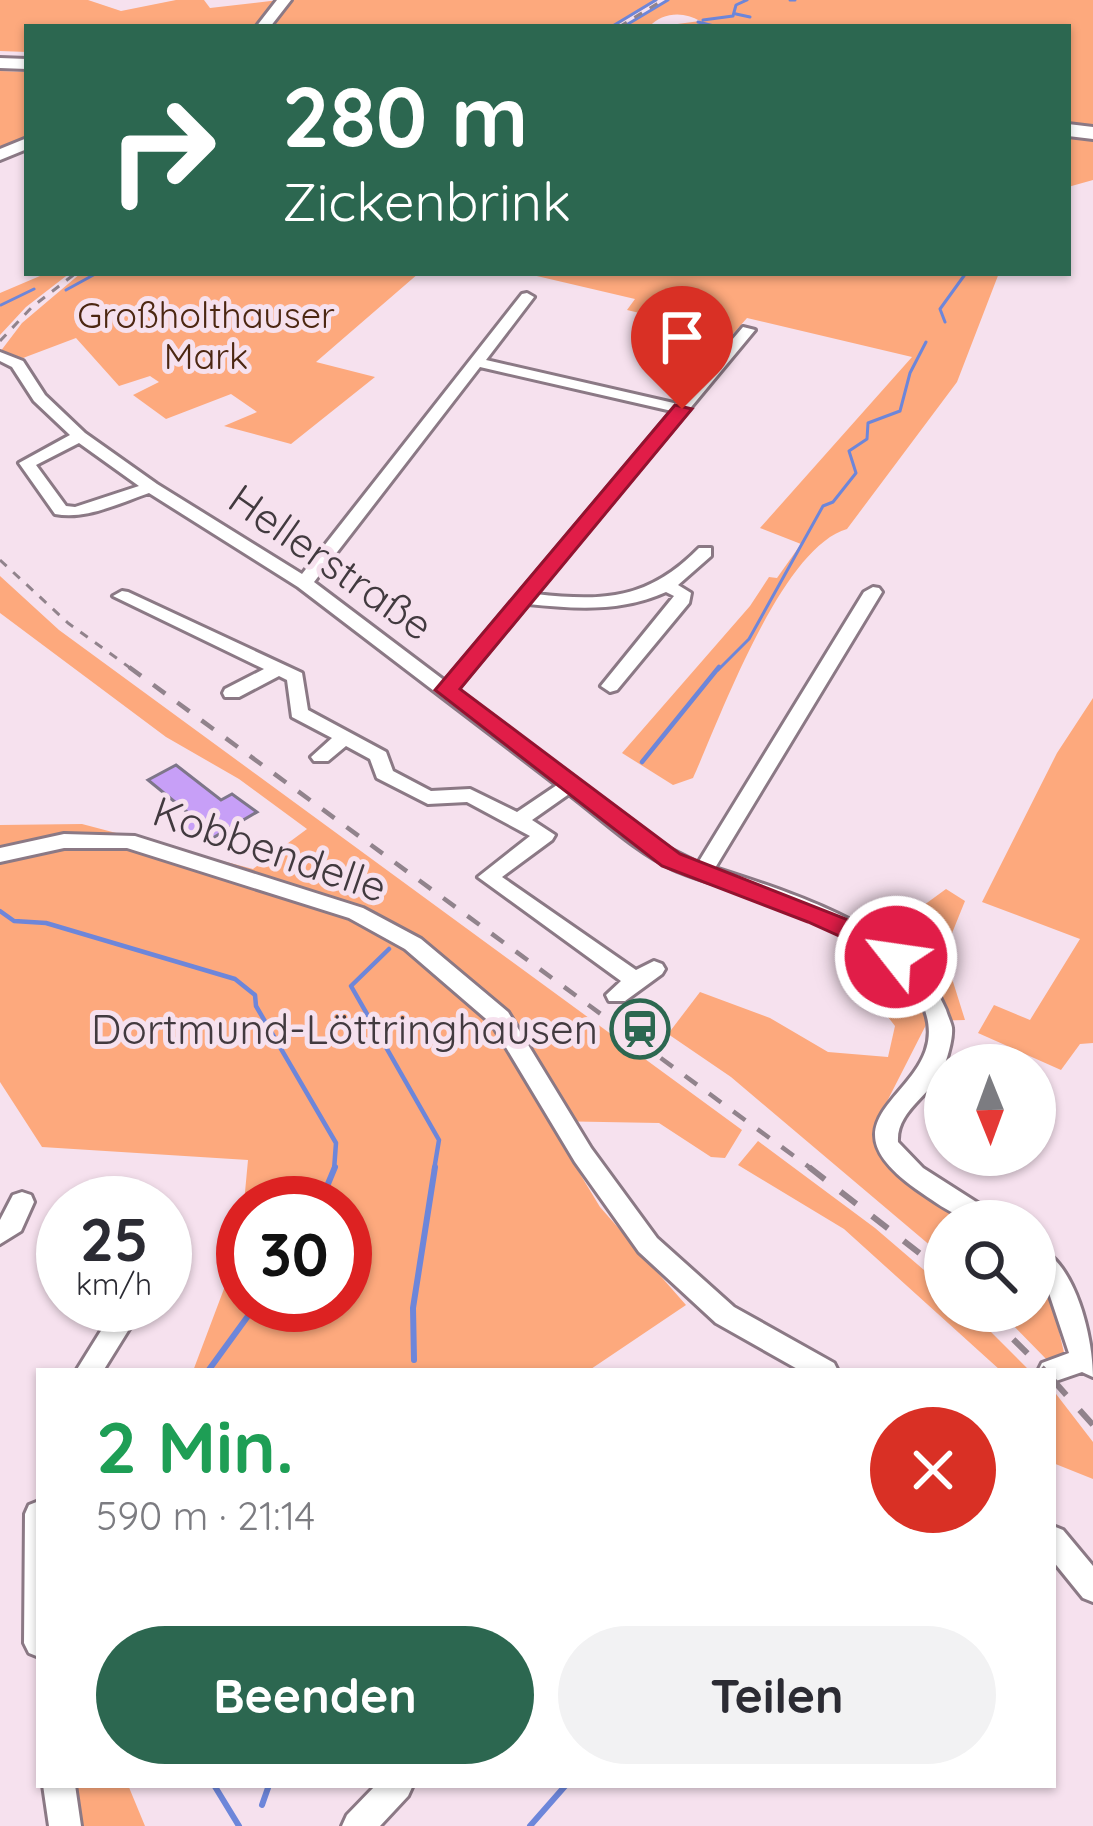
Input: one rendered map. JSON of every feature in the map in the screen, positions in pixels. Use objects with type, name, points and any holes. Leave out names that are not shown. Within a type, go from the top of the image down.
[{"type":"main road","points":[[265,24],[284,0]]},
{"type":"street","points":[[304,583],[527,297]]},
{"type":"street","points":[[447,690],[748,330]]},
{"type":"street","name":"Hellerstraße","points":[[0,356],[18,364],[39,398],[80,436],[151,487],[304,583],[671,860],[869,938],[920,979],[941,1032],[937,1055],[932,1070],[886,1126],[885,1138],[900,1162],[955,1200]]},
{"type":"street","points":[[477,362],[682,409]]},
{"type":"street","points":[[80,436],[27,463],[62,511],[76,512],[151,487]]},
{"type":"street","points":[[524,598],[599,603],[670,587],[705,553]]},
{"type":"street","points":[[611,676],[682,599],[682,593],[670,587]]},
{"type":"street","points":[[703,872],[873,592]]},
{"type":"street","points":[[122,596],[296,677],[299,713],[306,721],[379,756],[384,774],[428,798],[470,795],[521,818],[545,835],[488,878],[635,982]]},
{"type":"street","points":[[232,693],[278,669]]},
{"type":"street","points":[[321,757],[343,739]]},
{"type":"street","points":[[521,818],[571,784]]},
{"type":"street","name":"Kobbendelle","points":[[0,855],[64,841],[128,841],[356,913],[413,944],[500,1018],[584,1155],[648,1245],[725,1315],[820,1368]]},
{"type":"street","points":[[0,1234],[12,1224],[22,1202]]},
{"type":"street","points":[[1056,1277],[1089,1362],[1056,1370]]},
{"type":"street","points":[[91,1368],[114,1332]]},
{"type":"street","points":[[1056,1543],[1093,1588]]},
{"type":"street","points":[[59,1788],[65,1826]]},
{"type":"street","points":[[358,1826],[394,1788]]},
{"type":"green space","points":[[0,0],[88,0],[121,11],[176,0],[204,0],[210,8],[279,0],[259,24],[24,24],[24,52],[0,51]]},
{"type":"green space","points":[[284,0],[658,0],[619,24],[265,24]]},
{"type":"green space","points":[[666,0],[1093,0],[1093,180],[1071,186],[1071,24],[678,24],[700,21],[680,15],[653,24],[627,24]]},
{"type":"green space","points":[[0,71],[24,72],[24,140],[0,152]]},
{"type":"green space","name":"Großholthauser Mark","points":[[40,276],[66,276],[0,335],[0,293]]},
{"type":"green space","name":"Großholthauser Mark","points":[[77,276],[416,276],[316,362],[375,377],[291,444],[224,426],[257,412],[231,394],[166,419],[133,395],[159,382],[150,376],[119,386],[76,338],[23,358],[0,352],[22,323]]},
{"type":"green space","points":[[537,276],[998,276],[957,382],[847,529],[823,543],[799,567],[756,637],[693,778],[673,785],[622,753],[750,606],[769,577],[777,578],[801,544],[760,528],[912,357],[747,318],[732,335],[627,310],[635,299]]},
{"type":"green space","points":[[0,576],[59,630],[742,1130],[725,1158],[711,1157],[659,1123],[548,1121],[600,1207],[686,1305],[592,1368],[194,1368],[216,1310],[216,1332],[372,1332],[372,1176],[247,1176],[248,1160],[42,1147],[0,1082],[0,825],[82,824],[253,869],[307,829],[239,779],[166,737],[0,613]]},
{"type":"green space","points":[[1093,698],[1093,1043],[1080,1044],[1061,1070],[1056,1068],[1056,1044],[1003,1044],[978,1033],[994,1005],[1030,1020],[1080,939],[982,902],[1057,753]]},
{"type":"green space","points":[[946,889],[965,901],[944,953],[965,1020],[928,1021],[873,1129],[891,1167],[939,1200],[924,1200],[924,1240],[731,1077],[668,1034],[700,992],[770,1018],[828,1052],[888,1057],[895,1026],[861,982],[892,966],[872,943]]},
{"type":"green space","points":[[758,1141],[924,1270],[924,1301],[844,1229],[738,1165]]},
{"type":"green space","points":[[1056,1319],[1065,1357],[1050,1363],[1020,1332],[1056,1332]]},
{"type":"green space","points":[[958,1332],[991,1332],[1027,1368],[998,1368]]},
{"type":"green space","points":[[1056,1394],[1093,1442],[1093,1479],[1056,1464]]},
{"type":"green space","points":[[71,1788],[129,1788],[145,1826],[77,1826]]},
{"type":"building","points":[[176,765],[221,800],[232,794],[257,812],[211,839],[204,834],[189,839],[174,825],[191,815],[148,780]]},
{"type":"waterway","points":[[616,24],[656,0]]},
{"type":"waterway","points":[[628,24],[668,0]]},
{"type":"waterway","points":[[703,20],[733,16],[736,5],[747,0]]},
{"type":"waterway","points":[[790,0],[795,0]]},
{"type":"waterway","points":[[736,14],[750,17]]},
{"type":"waterway","points":[[698,22],[706,24]]},
{"type":"waterway","points":[[66,290],[92,276]]},
{"type":"waterway","points":[[945,322],[940,309],[964,276]]},
{"type":"waterway","points":[[1,305],[34,289]]},
{"type":"waterway","points":[[718,670],[749,639],[823,506],[833,502],[856,473],[849,451],[867,439],[868,423],[900,411],[910,373],[926,342]]},
{"type":"waterway","points":[[642,762],[719,667]]},
{"type":"waterway","points":[[0,911],[14,921],[46,923],[235,979],[255,995],[256,1006],[336,1143],[334,1169]]},
{"type":"waterway","points":[[389,949],[351,986],[439,1140],[434,1170]]},
{"type":"waterway","points":[[414,1360],[413,1308],[435,1167]]},
{"type":"waterway","points":[[331,1176],[334,1169]]},
{"type":"waterway","points":[[210,1368],[236,1332]]},
{"type":"waterway","points":[[216,1788],[239,1826]]},
{"type":"waterway","points":[[262,1805],[268,1788]]},
{"type":"waterway","points":[[530,1826],[563,1788]]},
{"type":"railway","points":[[624,24],[663,0]]},
{"type":"railway","points":[[0,341],[32,307],[72,276]]},
{"type":"railway","points":[[0,560],[68,623],[133,670]]},
{"type":"railway","points":[[129,667],[810,1168]]},
{"type":"railway","points":[[810,1168],[924,1257]]},
{"type":"railway","points":[[1006,1332],[1042,1368]]},
{"type":"railway","points":[[1056,1383],[1093,1425]]},
{"type":"place","name":"Dortmund-Löttringhausen","points":[[640,1029]]},
{"type":"route","points":[[682,409],[447,690],[671,860],[818,915],[869,938],[896,957]]}]
